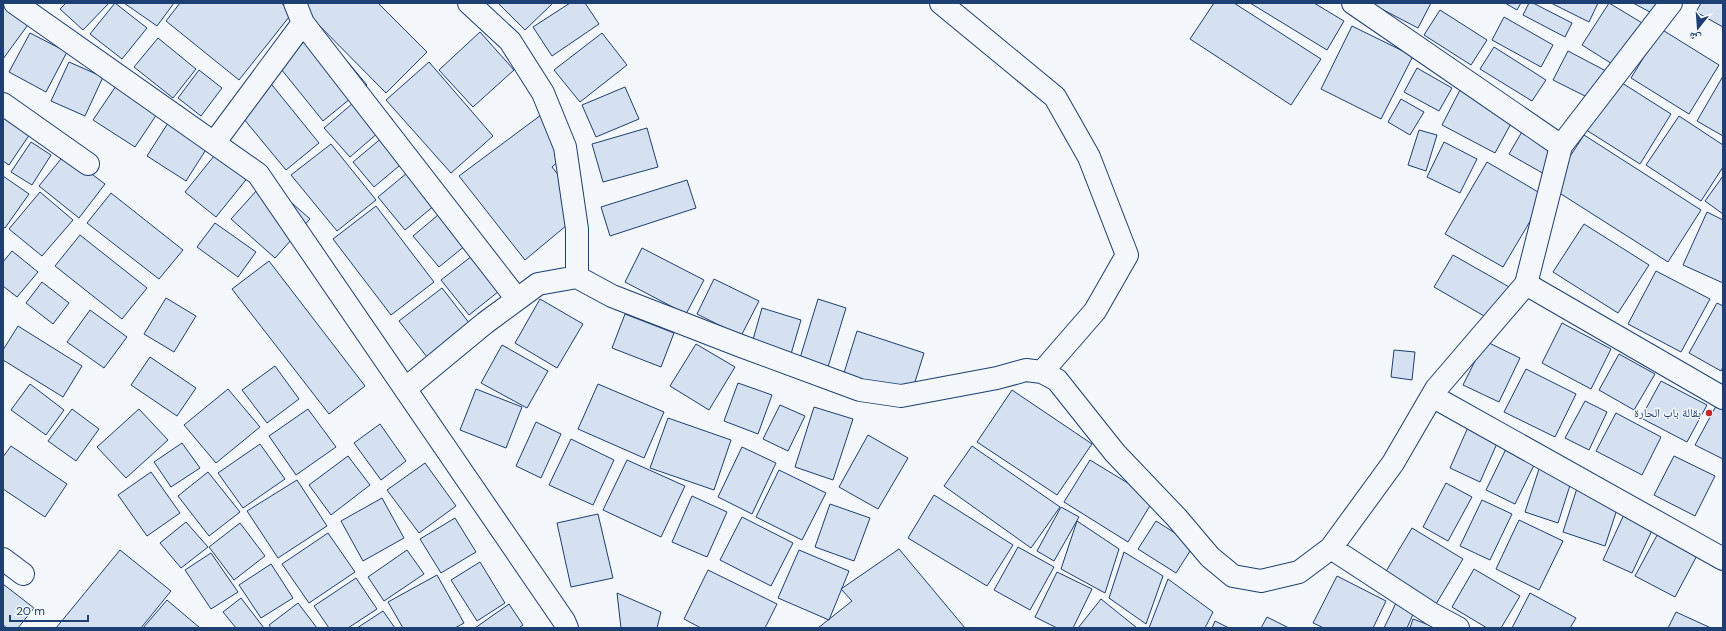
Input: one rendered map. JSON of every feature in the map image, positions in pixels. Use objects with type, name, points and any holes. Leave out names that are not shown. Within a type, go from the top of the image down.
[{"type":"street","points":[[15,3],[258,174],[567,628]]},
{"type":"street","points":[[295,3],[303,23],[517,299]]},
{"type":"street","points":[[469,3],[510,41],[543,93],[565,147],[577,229],[577,277]]},
{"type":"street","points":[[941,3],[1055,97],[1089,157],[1127,255],[1094,311],[1042,372]]},
{"type":"street","points":[[405,389],[485,323],[538,284],[577,277],[612,296],[860,390],[901,396],[997,378],[1026,370],[1042,372],[1057,380],[1115,453],[1177,518],[1210,557],[1233,576],[1261,581],[1299,572],[1331,548],[1393,463],[1436,389],[1526,284],[1561,146],[1671,3]]},
{"type":"street","points":[[1360,5],[1561,146]]},
{"type":"street","points":[[214,143],[303,23]]},
{"type":"street","points":[[3,104],[88,164]]},
{"type":"street","points":[[1526,284],[1723,398]]},
{"type":"street","points":[[1432,396],[1723,559]]},
{"type":"street","points":[[1331,548],[1432,614],[1458,628]]},
{"type":"street","points":[[3,559],[23,574]]},
{"type":"building","points":[[3,3],[30,22],[3,59]]},
{"type":"building","points":[[66,3],[109,3],[83,30],[60,9]]},
{"type":"building","points":[[115,3],[147,28],[122,59],[90,34]]},
{"type":"building","points":[[124,3],[174,3],[157,26]]},
{"type":"building","points":[[180,3],[281,3],[293,12],[239,80],[166,21]]},
{"type":"building","points":[[301,3],[378,3],[427,52],[386,93],[299,5]]},
{"type":"building","points":[[498,3],[553,3],[525,30]]},
{"type":"building","points":[[570,3],[585,3],[599,24],[552,56],[533,27]]},
{"type":"building","points":[[1214,3],[1234,3],[1321,59],[1291,105],[1190,39]]},
{"type":"building","points":[[1250,3],[1314,3],[1344,21],[1327,50]]},
{"type":"building","points":[[1370,3],[1431,3],[1418,28]]},
{"type":"building","points":[[1505,3],[1521,3],[1517,10]]},
{"type":"building","points":[[1529,3],[1533,3],[1572,23],[1565,37],[1523,15]]},
{"type":"building","points":[[1551,3],[1598,3],[1589,22]]},
{"type":"building","points":[[1609,3],[1644,24],[1617,67],[1582,45]]},
{"type":"building","points":[[1633,3],[1677,3],[1667,21]]},
{"type":"building","points":[[1701,3],[1723,3],[1723,27],[1696,12]]},
{"type":"building","points":[[1440,10],[1487,40],[1471,65],[1424,35]]},
{"type":"building","points":[[1504,17],[1553,45],[1541,67],[1492,40]]},
{"type":"building","points":[[1352,26],[1413,56],[1381,119],[1321,89]]},
{"type":"building","points":[[320,29],[367,85],[323,121],[277,64]]},
{"type":"building","points":[[1661,29],[1719,65],[1689,114],[1631,78]]},
{"type":"building","points":[[480,32],[514,70],[473,107],[439,70]]},
{"type":"building","points":[[30,33],[67,52],[46,92],[9,72]]},
{"type":"building","points":[[602,33],[627,65],[580,102],[554,70]]},
{"type":"building","points":[[158,38],[196,69],[173,98],[134,67]]},
{"type":"building","points":[[1494,47],[1546,80],[1532,101],[1480,69]]},
{"type":"building","points":[[1568,51],[1606,71],[1591,99],[1553,80]]},
{"type":"building","points":[[69,62],[103,77],[85,116],[51,101]]},
{"type":"building","points":[[429,62],[493,136],[451,173],[386,100]]},
{"type":"building","points":[[1417,68],[1452,88],[1439,111],[1404,92]]},
{"type":"building","points":[[199,70],[222,88],[201,116],[178,98]]},
{"type":"building","points":[[1611,76],[1671,114],[1640,164],[1580,126]]},
{"type":"building","points":[[1723,76],[1723,136],[1697,121]]},
{"type":"building","points":[[268,80],[319,143],[286,170],[234,107]]},
{"type":"building","points":[[118,83],[159,111],[135,147],[93,120]]},
{"type":"building","points":[[625,87],[639,119],[596,137],[582,105]]},
{"type":"building","points":[[1460,90],[1514,118],[1495,153],[1442,125]]},
{"type":"building","points":[[367,91],[393,120],[350,157],[324,128]]},
{"type":"building","points":[[1401,99],[1424,112],[1410,135],[1388,122]]},
{"type":"building","points":[[3,103],[36,125],[9,165],[3,161]]},
{"type":"building","points":[[541,115],[562,158],[552,167],[563,181],[567,225],[525,260],[459,176]]},
{"type":"building","points":[[1679,116],[1723,145],[1723,167],[1701,201],[1646,165]]},
{"type":"building","points":[[168,123],[207,148],[186,181],[147,156]]},
{"type":"building","points":[[647,128],[658,167],[603,182],[592,144]]},
{"type":"building","points":[[1419,130],[1437,135],[1426,171],[1408,165]]},
{"type":"building","points":[[1523,130],[1560,151],[1546,175],[1509,154]]},
{"type":"building","points":[[390,131],[411,156],[374,187],[353,162]]},
{"type":"building","points":[[1584,135],[1701,210],[1668,262],[1550,187]]},
{"type":"building","points":[[31,142],[51,155],[32,185],[11,172]]},
{"type":"building","points":[[1444,142],[1477,159],[1460,193],[1427,177]]},
{"type":"building","points":[[331,144],[376,200],[337,231],[291,175]]},
{"type":"building","points":[[218,151],[249,176],[216,217],[185,192]]},
{"type":"building","points":[[65,154],[105,184],[79,218],[39,186]]},
{"type":"building","points":[[1487,162],[1545,196],[1503,267],[1445,234]]},
{"type":"building","points":[[419,163],[447,195],[405,230],[378,197]]},
{"type":"building","points":[[3,176],[29,194],[5,228],[3,227]]},
{"type":"building","points":[[1723,176],[1723,214],[1705,201]]},
{"type":"building","points":[[266,180],[310,219],[275,258],[231,219]]},
{"type":"building","points":[[687,180],[696,208],[610,236],[601,207]]},
{"type":"building","points":[[40,192],[73,220],[42,256],[9,229]]},
{"type":"building","points":[[111,193],[183,250],[159,279],[87,223]]},
{"type":"building","points":[[376,206],[434,282],[391,315],[333,239]]},
{"type":"building","points":[[444,210],[471,241],[439,267],[413,236]]},
{"type":"building","points":[[1707,212],[1723,220],[1723,283],[1683,265]]},
{"type":"building","points":[[215,223],[256,252],[238,277],[197,247]]},
{"type":"building","points":[[1584,224],[1649,265],[1618,313],[1553,272]]},
{"type":"building","points":[[80,235],[147,288],[122,319],[55,266]]},
{"type":"building","points":[[642,248],[704,280],[686,314],[625,282]]},
{"type":"building","points":[[481,249],[508,284],[469,315],[441,280]]},
{"type":"building","points":[[12,251],[38,272],[17,297],[3,286],[3,262]]},
{"type":"building","points":[[1453,255],[1518,292],[1498,324],[1434,287]]},
{"type":"building","points":[[269,261],[365,386],[329,414],[232,289]]},
{"type":"building","points":[[1656,271],[1710,299],[1681,352],[1628,324]]},
{"type":"building","points":[[714,279],[759,301],[741,336],[697,314]]},
{"type":"building","points":[[42,282],[69,303],[53,324],[26,303]]},
{"type":"building","points":[[442,288],[470,324],[427,357],[399,321]]},
{"type":"building","points":[[166,298],[196,316],[174,352],[144,334]]},
{"type":"building","points":[[540,299],[583,324],[557,368],[515,343]]},
{"type":"building","points":[[818,299],[846,308],[828,367],[800,358]]},
{"type":"building","points":[[1717,303],[1723,306],[1723,367],[1721,371],[1689,353]]},
{"type":"building","points":[[762,308],[801,320],[791,354],[752,343]]},
{"type":"building","points":[[90,310],[127,337],[104,368],[67,342]]},
{"type":"building","points":[[625,314],[674,333],[661,367],[612,348]]},
{"type":"building","points":[[1562,323],[1611,349],[1591,389],[1542,363]]},
{"type":"building","points":[[18,326],[82,366],[63,397],[3,360],[3,350]]},
{"type":"building","points":[[857,331],[924,353],[910,398],[843,376]]},
{"type":"building","points":[[1485,341],[1520,358],[1499,402],[1463,385]]},
{"type":"building","points":[[696,344],[735,367],[709,410],[670,386]]},
{"type":"building","points":[[502,345],[548,371],[527,408],[481,383]]},
{"type":"building","points":[[1394,350],[1415,352],[1412,380],[1391,377]]},
{"type":"building","points":[[1619,354],[1655,374],[1634,410],[1599,390]]},
{"type":"building","points":[[150,357],[196,388],[177,416],[131,385]]},
{"type":"building","points":[[275,366],[299,399],[267,423],[242,390]]},
{"type":"building","points":[[1526,369],[1576,394],[1555,437],[1504,412]]},
{"type":"building","points":[[1661,381],[1707,405],[1687,442],[1641,418]]},
{"type":"building","points":[[738,383],[772,395],[758,434],[724,421]]},
{"type":"building","points":[[30,384],[64,410],[46,435],[11,410]]},
{"type":"building","points":[[598,384],[664,412],[644,458],[578,429]]},
{"type":"building","points":[[228,389],[260,427],[216,463],[184,425]]},
{"type":"building","points":[[476,389],[522,407],[506,448],[460,430]]},
{"type":"building","points":[[1012,390],[1092,444],[1057,495],[977,442]]},
{"type":"building","points":[[1585,401],[1607,412],[1589,450],[1565,438]]},
{"type":"building","points":[[780,405],[805,416],[788,451],[763,439]]},
{"type":"building","points":[[1716,406],[1723,410],[1723,459],[1695,445]]},
{"type":"building","points":[[814,407],[853,419],[833,480],[795,467]]},
{"type":"building","points":[[72,409],[99,429],[76,461],[48,441]]},
{"type":"building","points":[[139,409],[168,440],[126,478],[97,447]]},
{"type":"building","points":[[308,409],[336,447],[296,475],[269,436]]},
{"type":"building","points":[[1616,413],[1661,437],[1642,475],[1596,451]]},
{"type":"building","points":[[668,418],[731,440],[714,490],[650,468]]},
{"type":"building","points":[[536,422],[561,434],[541,478],[516,466]]},
{"type":"building","points":[[380,424],[406,461],[381,480],[354,443]]},
{"type":"building","points":[[1469,425],[1499,439],[1480,482],[1450,468]]},
{"type":"building","points":[[868,435],[908,458],[878,509],[839,487]]},
{"type":"building","points":[[571,439],[614,460],[593,505],[549,485]]},
{"type":"building","points":[[182,443],[200,468],[171,487],[154,462]]},
{"type":"building","points":[[260,444],[285,479],[243,508],[218,473]]},
{"type":"building","points":[[11,446],[67,484],[45,517],[3,489],[3,457]]},
{"type":"building","points":[[972,446],[1060,507],[1031,548],[944,486]]},
{"type":"building","points":[[742,447],[776,463],[752,514],[718,497]]},
{"type":"building","points":[[1506,449],[1535,463],[1515,504],[1486,490]]},
{"type":"building","points":[[348,456],[370,485],[331,515],[309,485]]},
{"type":"building","points":[[1674,456],[1715,476],[1695,516],[1654,495]]},
{"type":"building","points":[[627,460],[685,486],[661,537],[603,510]]},
{"type":"building","points":[[1090,460],[1154,499],[1128,542],[1064,502]]},
{"type":"building","points":[[425,463],[456,506],[419,533],[387,490]]},
{"type":"building","points":[[1539,469],[1572,479],[1558,523],[1525,512]]},
{"type":"building","points":[[779,470],[826,493],[802,540],[756,517]]},
{"type":"building","points":[[151,472],[180,513],[147,536],[118,495]]},
{"type":"building","points":[[208,472],[240,512],[209,536],[178,496]]},
{"type":"building","points":[[297,480],[327,526],[278,558],[247,511]]},
{"type":"building","points":[[1579,482],[1621,497],[1605,546],[1563,532]]},
{"type":"building","points":[[1446,483],[1472,497],[1448,541],[1423,527]]},
{"type":"building","points":[[934,495],[1013,545],[987,586],[908,538]]},
{"type":"building","points":[[692,496],[727,512],[707,557],[672,542]]},
{"type":"building","points":[[382,498],[404,538],[363,561],[341,521]]},
{"type":"building","points":[[1482,500],[1512,514],[1490,560],[1460,546]]},
{"type":"building","points":[[830,504],[870,518],[854,561],[815,547]]},
{"type":"building","points":[[1061,507],[1079,517],[1054,561],[1037,551]]},
{"type":"building","points":[[1627,508],[1656,522],[1632,573],[1603,560]]},
{"type":"building","points":[[598,514],[613,578],[571,587],[557,523]]},
{"type":"building","points":[[742,517],[793,543],[771,586],[720,560]]},
{"type":"building","points":[[455,518],[476,552],[441,573],[420,539]]},
{"type":"building","points":[[1519,520],[1563,541],[1539,590],[1496,569]]},
{"type":"building","points":[[1077,521],[1119,549],[1105,593],[1061,569]]},
{"type":"building","points":[[1156,521],[1194,545],[1176,573],[1138,549]]},
{"type":"building","points":[[186,522],[208,547],[181,568],[160,543]]},
{"type":"building","points":[[240,523],[265,556],[234,580],[209,547]]},
{"type":"building","points":[[1662,526],[1701,548],[1675,597],[1635,576]]},
{"type":"building","points":[[1412,528],[1463,559],[1436,604],[1385,573]]},
{"type":"building","points":[[328,533],[355,572],[309,603],[282,564]]},
{"type":"building","points":[[1018,547],[1054,567],[1030,610],[994,590]]},
{"type":"building","points":[[899,549],[965,628],[818,628],[852,601],[841,589]]},
{"type":"building","points":[[120,550],[171,591],[141,628],[56,628]]},
{"type":"building","points":[[407,550],[424,574],[384,601],[368,577]]},
{"type":"building","points":[[799,550],[849,571],[829,620],[778,598]]},
{"type":"building","points":[[1124,552],[1163,576],[1146,624],[1109,598]]},
{"type":"building","points":[[211,553],[238,592],[211,609],[185,570]]},
{"type":"building","points":[[480,562],[505,603],[477,621],[451,580]]},
{"type":"building","points":[[271,564],[293,598],[261,618],[239,585]]},
{"type":"building","points":[[1474,569],[1520,596],[1501,628],[1487,628],[1452,607]]},
{"type":"building","points":[[708,570],[777,604],[765,628],[701,628],[684,619]]},
{"type":"building","points":[[1057,572],[1092,589],[1073,628],[1057,628],[1035,617]]},
{"type":"building","points":[[437,575],[464,623],[455,628],[403,628],[388,602]]},
{"type":"building","points":[[1337,576],[1386,601],[1373,628],[1324,628],[1313,623]]},
{"type":"building","points":[[356,578],[377,609],[348,628],[329,628],[314,606]]},
{"type":"building","points":[[1168,579],[1213,612],[1205,628],[1149,628]]},
{"type":"building","points":[[3,584],[34,608],[18,628],[7,628],[3,625]]},
{"type":"building","points":[[617,593],[661,612],[657,628],[621,628]]},
{"type":"building","points":[[1530,593],[1576,618],[1570,628],[1512,628]]},
{"type":"building","points":[[241,598],[264,628],[236,628],[223,612]]},
{"type":"building","points":[[1101,599],[1137,628],[1078,628]]},
{"type":"building","points":[[167,600],[200,628],[143,628]]},
{"type":"building","points":[[298,603],[317,628],[271,628],[269,625]]},
{"type":"building","points":[[1396,603],[1414,612],[1407,628],[1384,628]]},
{"type":"building","points":[[509,604],[523,625],[519,628],[475,628]]},
{"type":"building","points":[[383,611],[395,628],[357,628]]},
{"type":"building","points":[[1676,612],[1711,628],[1668,628]]},
{"type":"building","points":[[1267,617],[1289,628],[1261,628]]},
{"type":"building","points":[[1413,619],[1437,628],[1410,628]]},
{"type":"building","points":[[1215,621],[1229,628],[1212,628]]},
{"type":"place","name":"بقالة باب الحارة","points":[[1709,413]]}]
